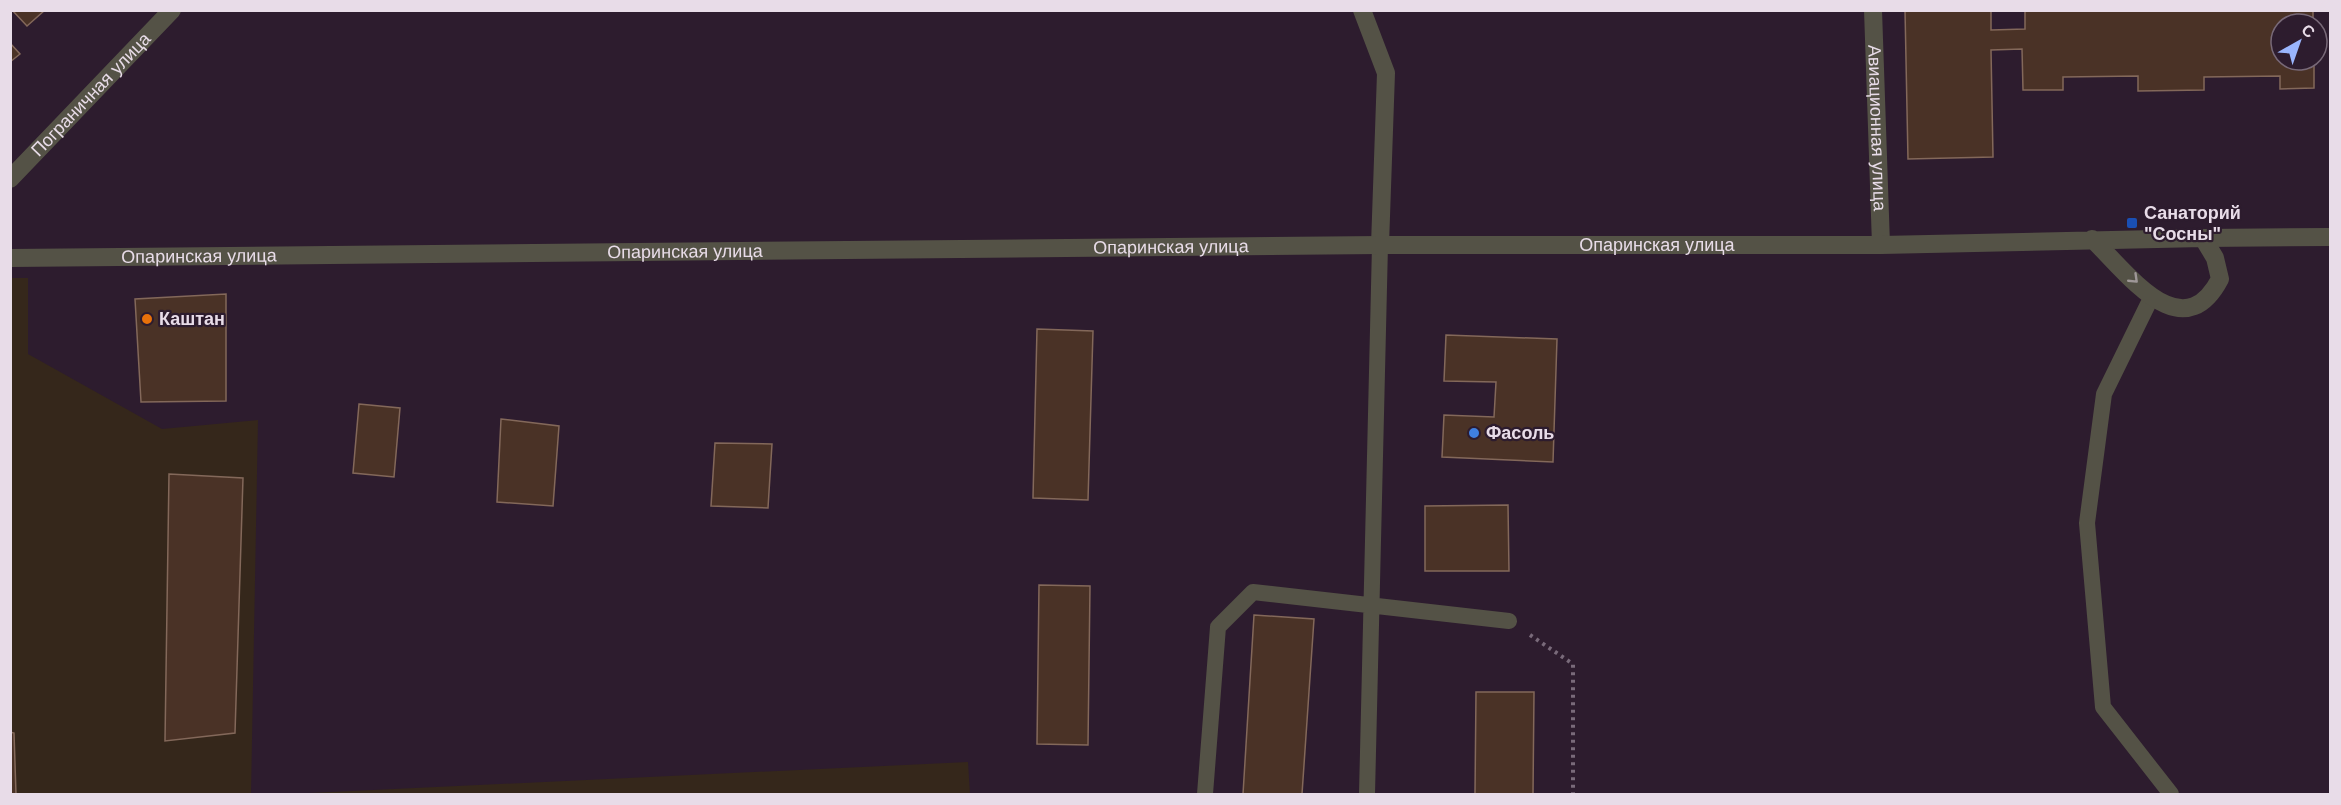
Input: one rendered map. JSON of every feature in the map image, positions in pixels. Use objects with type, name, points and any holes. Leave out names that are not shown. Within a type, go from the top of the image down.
[{"type":"street","name":"Пограничная улица","points":[[10,179],[172,10]]},
{"type":"street","points":[[1362,10],[1386,73],[1380,245]]},
{"type":"street","name":"Авиационная улица","points":[[1873,10],[1881,245]]},
{"type":"street","name":"Опаринская улица","points":[[10,258],[1380,245],[1881,245],[2092,239],[2331,237]]},
{"type":"street","points":[[2092,239],[2152,296],[2172,308],[2195,308],[2210,297],[2220,279],[2215,258],[2203,238]]},
{"type":"lane","points":[[1366,795],[1380,245]]},
{"type":"lane","points":[[2152,296],[2104,394],[2087,523],[2103,707],[2171,795]]},
{"type":"lane","points":[[1205,795],[1218,627],[1253,592],[1509,621]]},
{"type":"path","points":[[1509,621],[1573,664],[1573,795]]},
{"type":"shaded area","points":[[11,278],[28,278],[28,354],[162,429],[258,420],[251,794],[11,794]]},
{"type":"shaded area","points":[[968,762],[970,794],[289,794]]},
{"type":"building","points":[[12,10],[45,10],[27,26]]},
{"type":"building","points":[[1905,10],[1991,10],[1991,30],[2025,29],[2025,10],[2313,10],[2313,12],[2269,12],[2269,72],[2314,72],[2314,88],[2280,89],[2280,76],[2204,77],[2204,90],[2138,91],[2138,76],[2063,77],[2063,90],[2023,90],[2022,49],[1991,50],[1993,157],[1908,159]]},
{"type":"building","points":[[10,43],[20,54],[10,62]]},
{"type":"building","points":[[226,294],[226,401],[141,402],[135,299]]},
{"type":"building","points":[[1037,329],[1093,331],[1088,500],[1033,498]]},
{"type":"building","points":[[1446,335],[1557,339],[1553,462],[1442,457],[1444,415],[1494,417],[1496,382],[1444,381]]},
{"type":"building","points":[[359,404],[400,408],[394,477],[353,473]]},
{"type":"building","points":[[501,419],[559,426],[553,506],[497,502]]},
{"type":"building","points":[[715,443],[772,444],[768,508],[711,506]]},
{"type":"building","points":[[169,474],[243,478],[235,733],[165,741]]},
{"type":"building","points":[[1508,505],[1509,571],[1425,571],[1425,506]]},
{"type":"building","points":[[1039,585],[1090,586],[1088,745],[1037,744]]},
{"type":"building","points":[[1254,615],[1314,619],[1302,794],[1243,794]]},
{"type":"building","points":[[1476,692],[1534,692],[1533,794],[1475,794]]},
{"type":"building","points":[[10,732],[14,733],[16,794],[10,794]]},
{"type":"place","name":"Санаторий \"Сосны\"","points":[[2132,223]]},
{"type":"place","name":"Каштан","points":[[147,319]]},
{"type":"place","name":"Фасоль","points":[[1474,433]]}]
